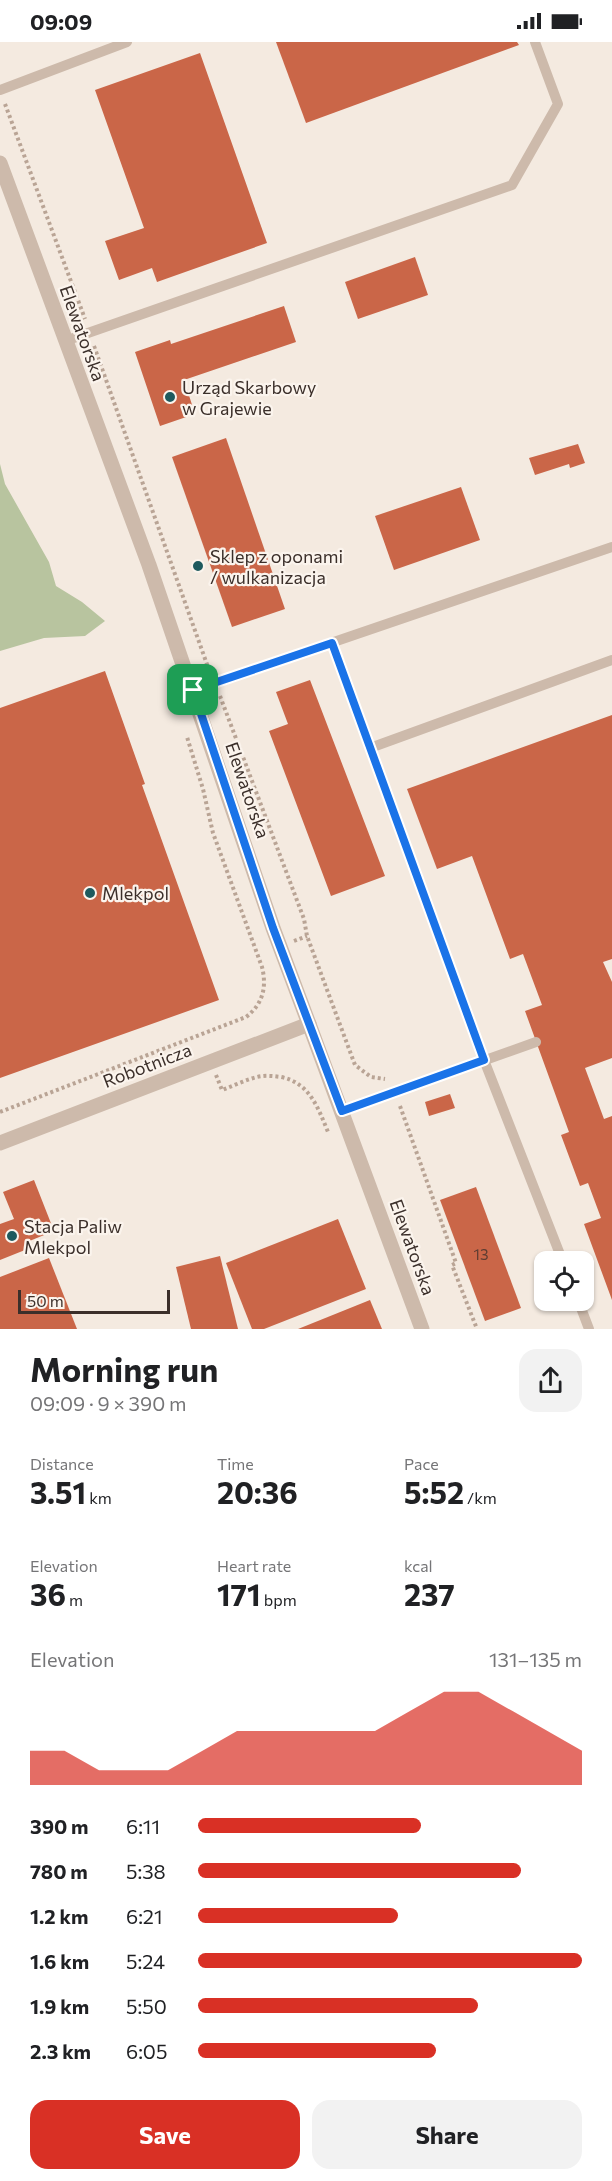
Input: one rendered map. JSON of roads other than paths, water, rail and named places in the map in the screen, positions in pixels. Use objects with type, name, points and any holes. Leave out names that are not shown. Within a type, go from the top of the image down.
[{"type":"street","name":"Elewatorska","points":[[0,163],[193,690],[273,928],[422,1329]]},
{"type":"street","name":"Robotnicza","points":[[0,1143],[309,1024]]},
{"type":"lane","points":[[0,90],[128,42]]},
{"type":"lane","points":[[65,341],[512,185],[558,104],[535,42]]},
{"type":"lane","points":[[193,690],[612,547]]},
{"type":"lane","points":[[332,643],[484,1060],[559,1251]]},
{"type":"lane","points":[[370,748],[612,660]]},
{"type":"lane","points":[[342,1111],[536,1042]]},
{"type":"lane","points":[[582,1311],[589,1329]]},
{"type":"place","name":"Urząd Skarbowy w Grajewie","points":[[170,397]]},
{"type":"place","name":"Sklep z oponami / wulkanizacja","points":[[198,566]]},
{"type":"place","name":"Mlekpol","points":[[90,893]]},
{"type":"place","name":"Stacja Paliw Mlekpol","points":[[12,1236]]}]
